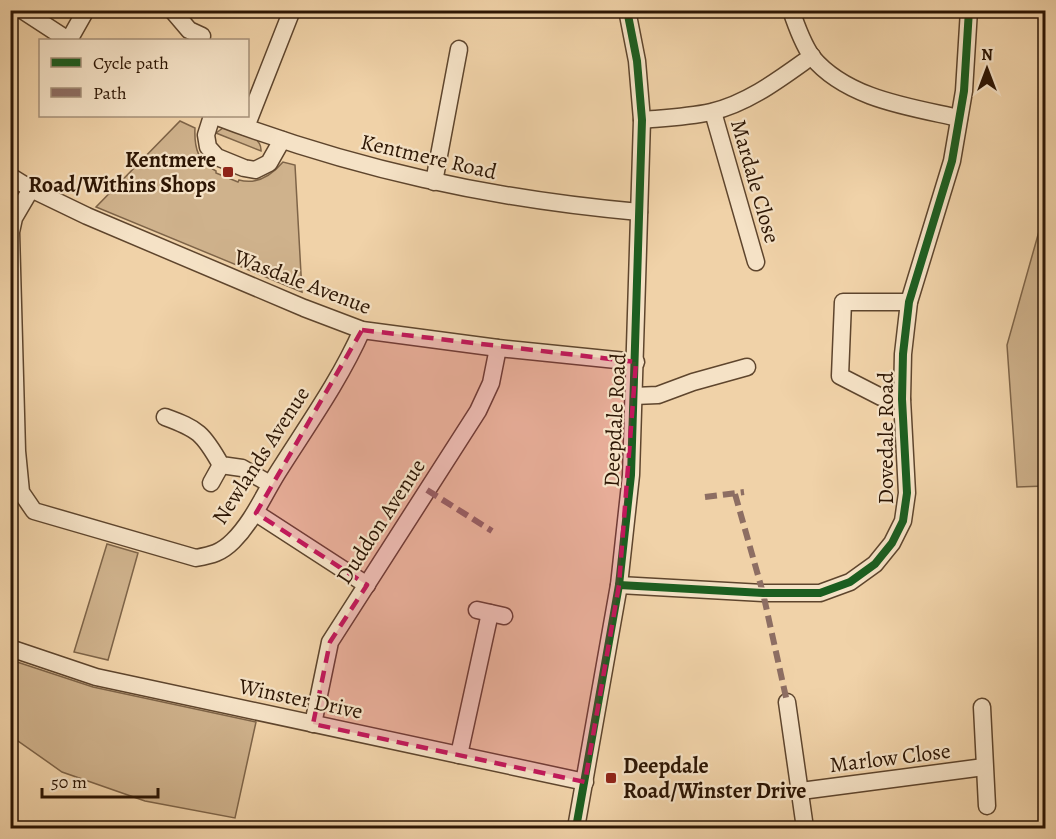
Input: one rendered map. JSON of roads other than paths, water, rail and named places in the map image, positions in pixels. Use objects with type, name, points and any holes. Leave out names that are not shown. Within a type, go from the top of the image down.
[{"type":"street","points":[[22,10],[66,39]]},
{"type":"street","points":[[69,39],[86,10]]},
{"type":"street","points":[[172,10],[189,30],[202,36]]},
{"type":"street","points":[[246,127],[292,10]]},
{"type":"street","name":"Deepdale Road","points":[[576,828],[620,585],[631,475],[642,120],[636,61],[627,10]]},
{"type":"street","points":[[791,10],[812,56],[832,74],[858,91],[886,101],[959,118]]},
{"type":"street","name":"Dovedale Road","points":[[620,585],[763,593],[820,593],[850,582],[875,564],[892,543],[903,521],[908,494],[902,399],[903,354],[909,302],[949,171],[967,61],[969,10]]},
{"type":"street","points":[[434,182],[459,47]]},
{"type":"street","points":[[642,120],[713,112],[746,99],[774,83],[812,56]]},
{"type":"street","name":"Mardale Close","points":[[713,112],[756,262]]},
{"type":"street","points":[[213,117],[206,135],[208,147],[217,157],[244,168],[255,170],[269,163],[282,140]]},
{"type":"street","name":"Kentmere Road","points":[[216,117],[282,140],[434,182],[522,199],[639,212]]},
{"type":"street","name":"Wasdale Avenue","points":[[10,176],[30,189],[304,308],[362,330],[498,348],[636,362]]},
{"type":"street","name":"Newlands Avenue","points":[[30,189],[14,218],[11,231],[14,451],[21,492],[34,511],[196,558],[218,554],[233,541],[256,513],[270,484],[350,358],[362,330]]},
{"type":"street","points":[[902,399],[881,397],[840,376],[843,302],[909,302]]},
{"type":"street","name":"Duddon Avenue","points":[[313,724],[330,642],[478,411],[490,383],[498,348]]},
{"type":"street","points":[[634,396],[658,395],[693,382],[747,367]]},
{"type":"street","points":[[162,416],[198,431],[208,442],[221,465]]},
{"type":"street","points":[[221,465],[242,468],[270,484]]},
{"type":"street","points":[[211,483],[221,465]]},
{"type":"street","points":[[256,513],[367,585]]},
{"type":"street","points":[[459,755],[490,613]]},
{"type":"street","name":"Winster Drive","points":[[10,648],[96,677],[585,782]]},
{"type":"street","points":[[787,702],[806,828]]},
{"type":"street","points":[[982,707],[987,806]]},
{"type":"street","name":"Marlow Close","points":[[801,791],[984,767]]},
{"type":"place","name":"Kentmere Road/Withins Shops","points":[[228,172]]},
{"type":"place","name":"Deepdale Road/Winster Drive","points":[[611,778]]}]
